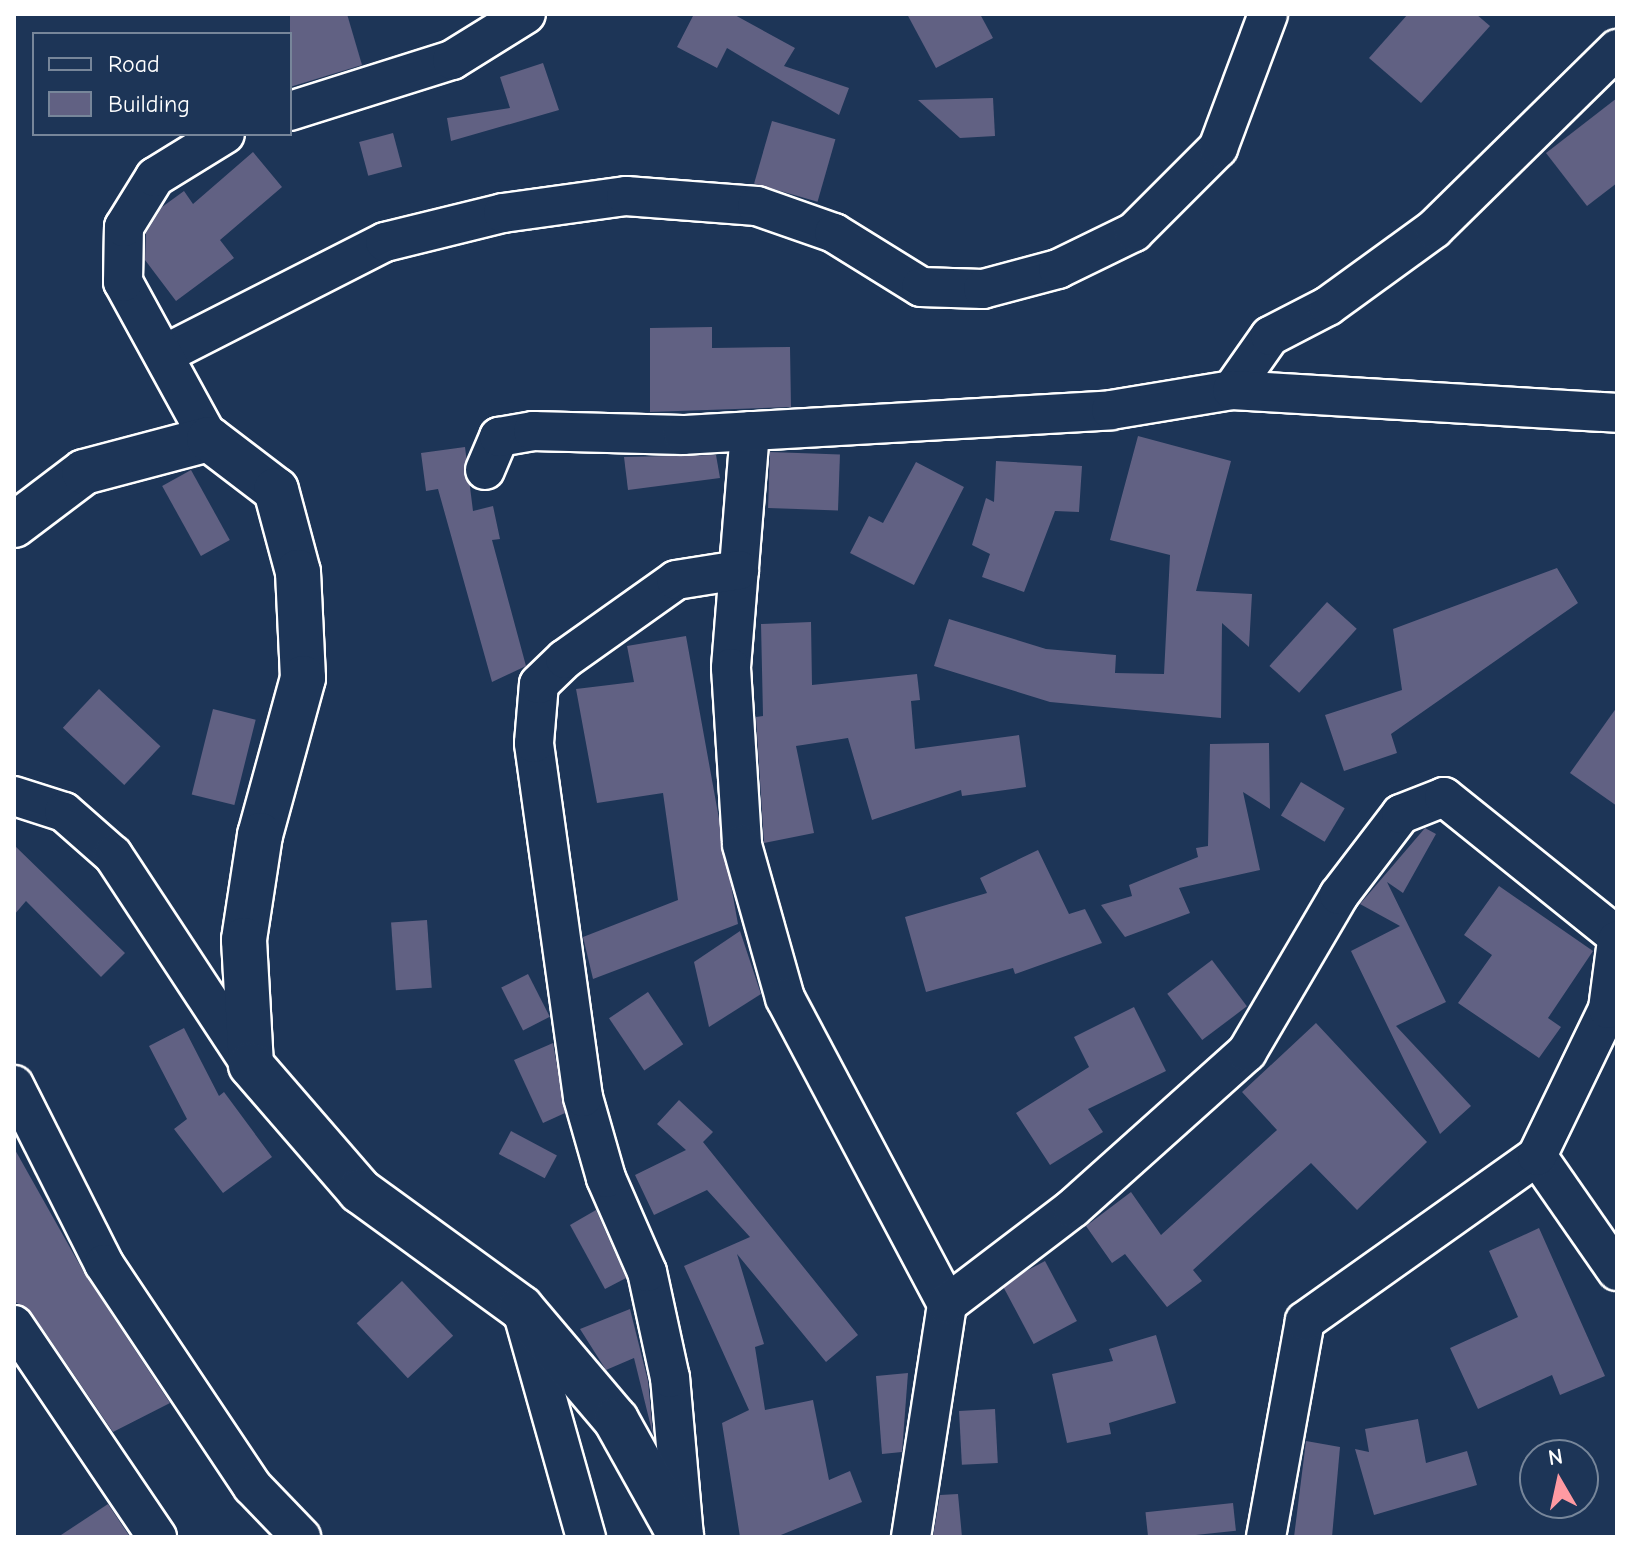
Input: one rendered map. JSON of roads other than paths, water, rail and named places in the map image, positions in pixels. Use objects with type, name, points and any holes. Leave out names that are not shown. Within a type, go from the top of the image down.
[{"type":"main road","points":[[14,525],[84,472],[209,439],[276,490],[298,572],[303,678],[260,835],[244,940],[251,1065],[360,1191],[521,1308],[616,1420],[683,1537]]},
{"type":"street","points":[[292,110],[452,60],[526,14]]},
{"type":"street","points":[[165,354],[385,242],[503,213],[626,196],[757,206],[834,233],[921,287],[983,289],[1058,269],[1134,232],[1218,148],[1268,14]]},
{"type":"street","points":[[1232,390],[1270,336],[1328,306],[1434,229],[1617,49]]},
{"type":"street","points":[[209,439],[123,282],[124,227],[155,177],[222,136]]},
{"type":"street","points":[[485,470],[499,437],[533,431],[750,431],[1111,410],[1232,390],[1617,413]]},
{"type":"street","points":[[750,431],[739,570],[732,756],[742,845],[785,998],[947,1304],[911,1537]]},
{"type":"street","points":[[683,1537],[670,1378],[647,1272],[606,1178],[583,1097],[534,743],[539,684],[565,659],[676,580],[739,570]]},
{"type":"street","points":[[14,796],[64,812],[113,855],[251,1065]]},
{"type":"street","points":[[947,1304],[1073,1208],[1247,1052],[1339,895],[1401,814],[1444,797],[1617,938],[1613,1013],[1537,1156],[1305,1321],[1266,1537]]},
{"type":"street","points":[[14,1085],[104,1264],[252,1486],[301,1537]]},
{"type":"street","points":[[1537,1156],[1617,1271]]},
{"type":"street","points":[[521,1308],[586,1537]]},
{"type":"street","points":[[14,1325],[157,1537]]}]
